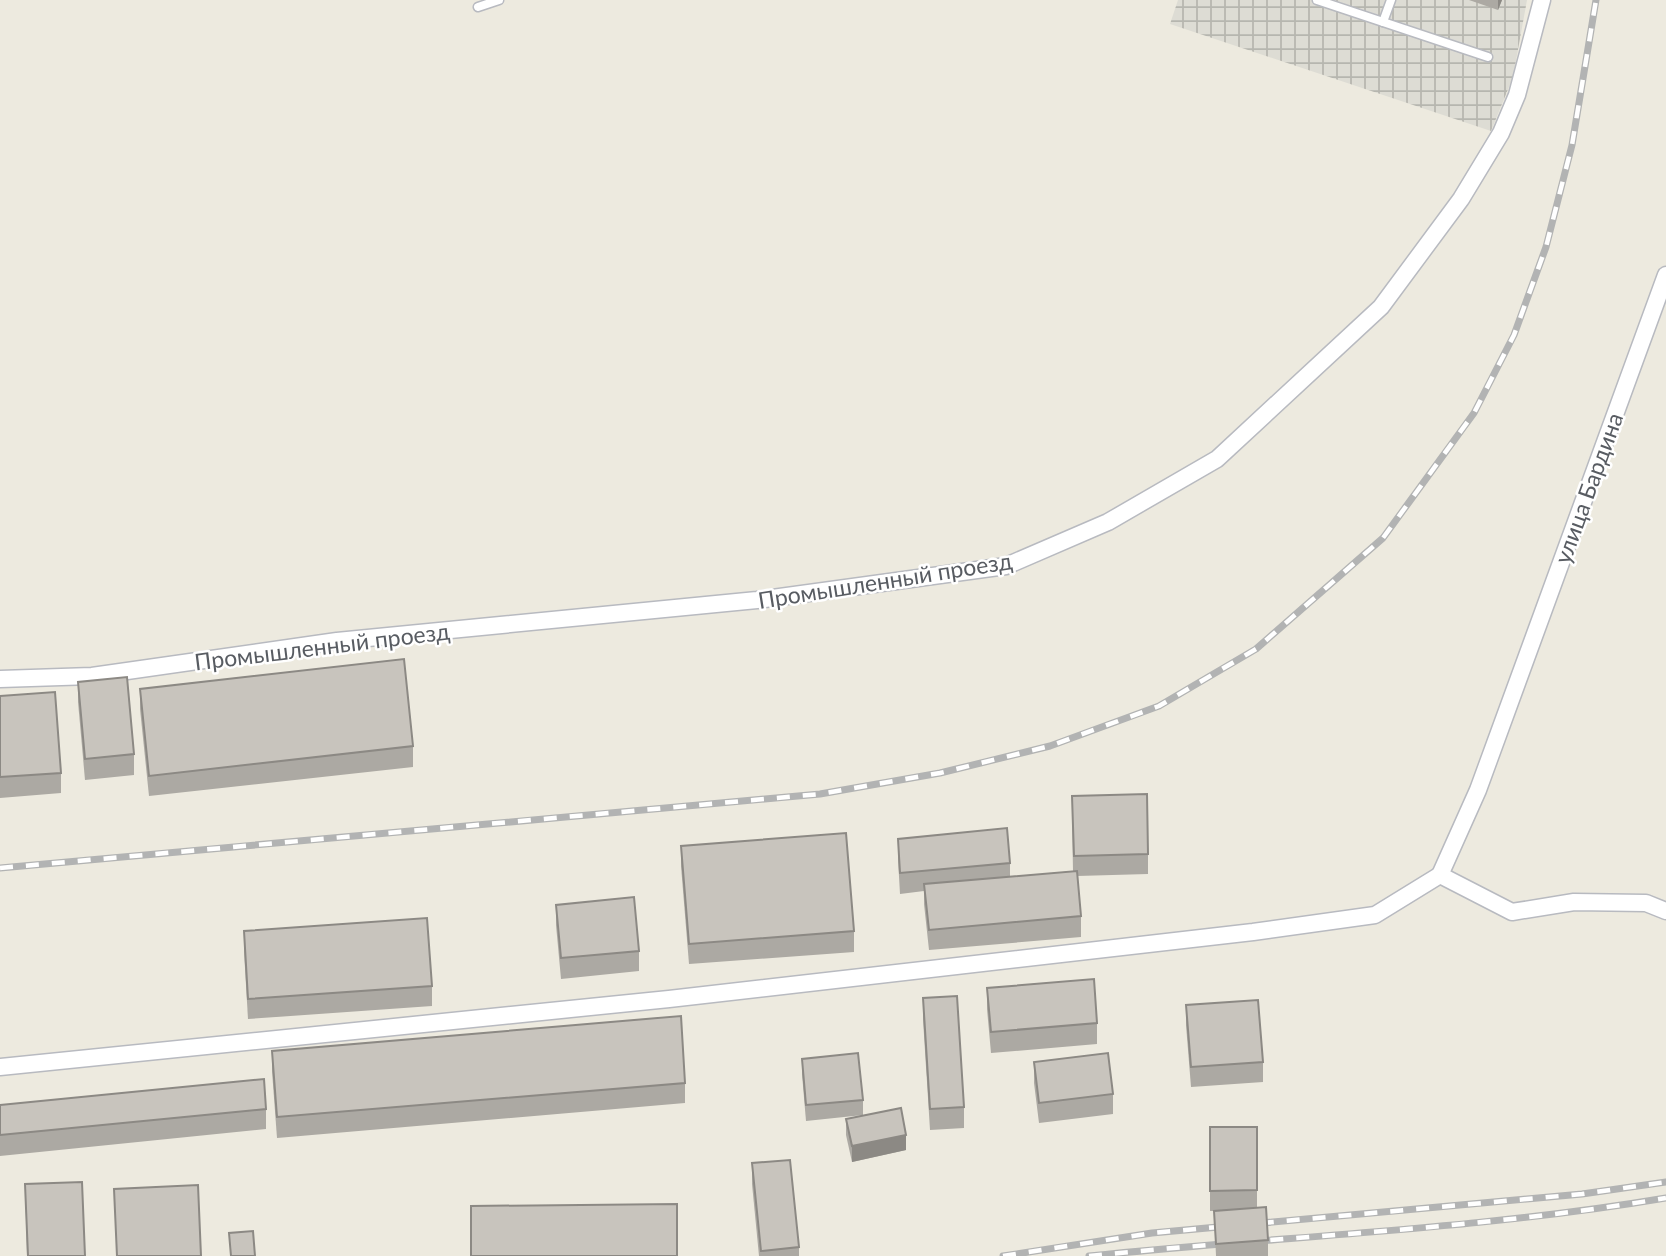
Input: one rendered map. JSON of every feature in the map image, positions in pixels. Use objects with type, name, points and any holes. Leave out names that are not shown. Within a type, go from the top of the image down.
[{"type":"street","name":"Промышленный проезд","points":[[0,679],[92,676],[337,641],[757,600],[1006,566],[1108,522],[1217,459],[1381,307],[1461,199],[1501,133],[1517,95],[1542,0]]},
{"type":"street","name":"улица Бардина","points":[[1440,875],[1479,790],[1666,275]]},
{"type":"street","points":[[0,1067],[669,999],[1266,930],[1375,915],[1440,875],[1511,912],[1574,902],[1646,903],[1666,911]]},
{"type":"lane","points":[[478,7],[499,0]]},
{"type":"lane","points":[[1317,0],[1488,57]]},
{"type":"lane","points":[[1383,22],[1391,0]]},
{"type":"shaded area","points":[[1178,0],[1527,0],[1513,77],[1491,131],[1170,24]]},
{"type":"building","points":[[404,659],[413,746],[149,776],[140,689]]},
{"type":"building","points":[[127,677],[134,754],[85,759],[78,682]]},
{"type":"building","points":[[55,692],[61,773],[0,777],[0,696]]},
{"type":"building","points":[[1147,794],[1148,854],[1074,856],[1072,796]]},
{"type":"building","points":[[1007,828],[1010,863],[900,873],[898,839]]},
{"type":"building","points":[[846,833],[854,931],[689,944],[681,846]]},
{"type":"building","points":[[1077,871],[1081,916],[929,930],[924,884]]},
{"type":"building","points":[[634,897],[639,951],[561,958],[556,905]]},
{"type":"building","points":[[427,918],[432,986],[248,999],[244,931]]},
{"type":"building","points":[[1094,979],[1097,1023],[991,1032],[987,988]]},
{"type":"building","points":[[957,996],[964,1107],[930,1109],[923,998]]},
{"type":"building","points":[[1258,1000],[1263,1062],[1191,1067],[1186,1005]]},
{"type":"building","points":[[681,1016],[685,1083],[277,1117],[272,1051]]},
{"type":"building","points":[[858,1053],[863,1100],[806,1105],[802,1059]]},
{"type":"building","points":[[1108,1053],[1113,1094],[1039,1103],[1034,1062]]},
{"type":"building","points":[[264,1079],[266,1109],[0,1135],[0,1105]]},
{"type":"building","points":[[901,1108],[906,1135],[852,1146],[846,1119]]},
{"type":"building","points":[[1210,1127],[1257,1127],[1257,1190],[1210,1191]]},
{"type":"building","points":[[790,1160],[799,1247],[761,1251],[752,1163]]},
{"type":"building","points":[[82,1182],[85,1256],[28,1256],[25,1184]]},
{"type":"building","points":[[198,1185],[201,1256],[117,1256],[114,1189]]},
{"type":"building","points":[[677,1204],[677,1256],[471,1256],[471,1206]]},
{"type":"building","points":[[1266,1207],[1268,1240],[1216,1244],[1214,1211]]},
{"type":"building","points":[[253,1231],[255,1256],[231,1256],[229,1233]]},
{"type":"railway","points":[[0,868],[820,794],[940,773],[1050,746],[1159,706],[1256,649],[1383,538],[1474,413],[1514,335],[1546,247],[1572,145],[1596,0]]},
{"type":"railway","points":[[1003,1256],[1152,1233],[1582,1194],[1666,1182]]},
{"type":"railway","points":[[1089,1256],[1522,1218],[1666,1198]]}]
